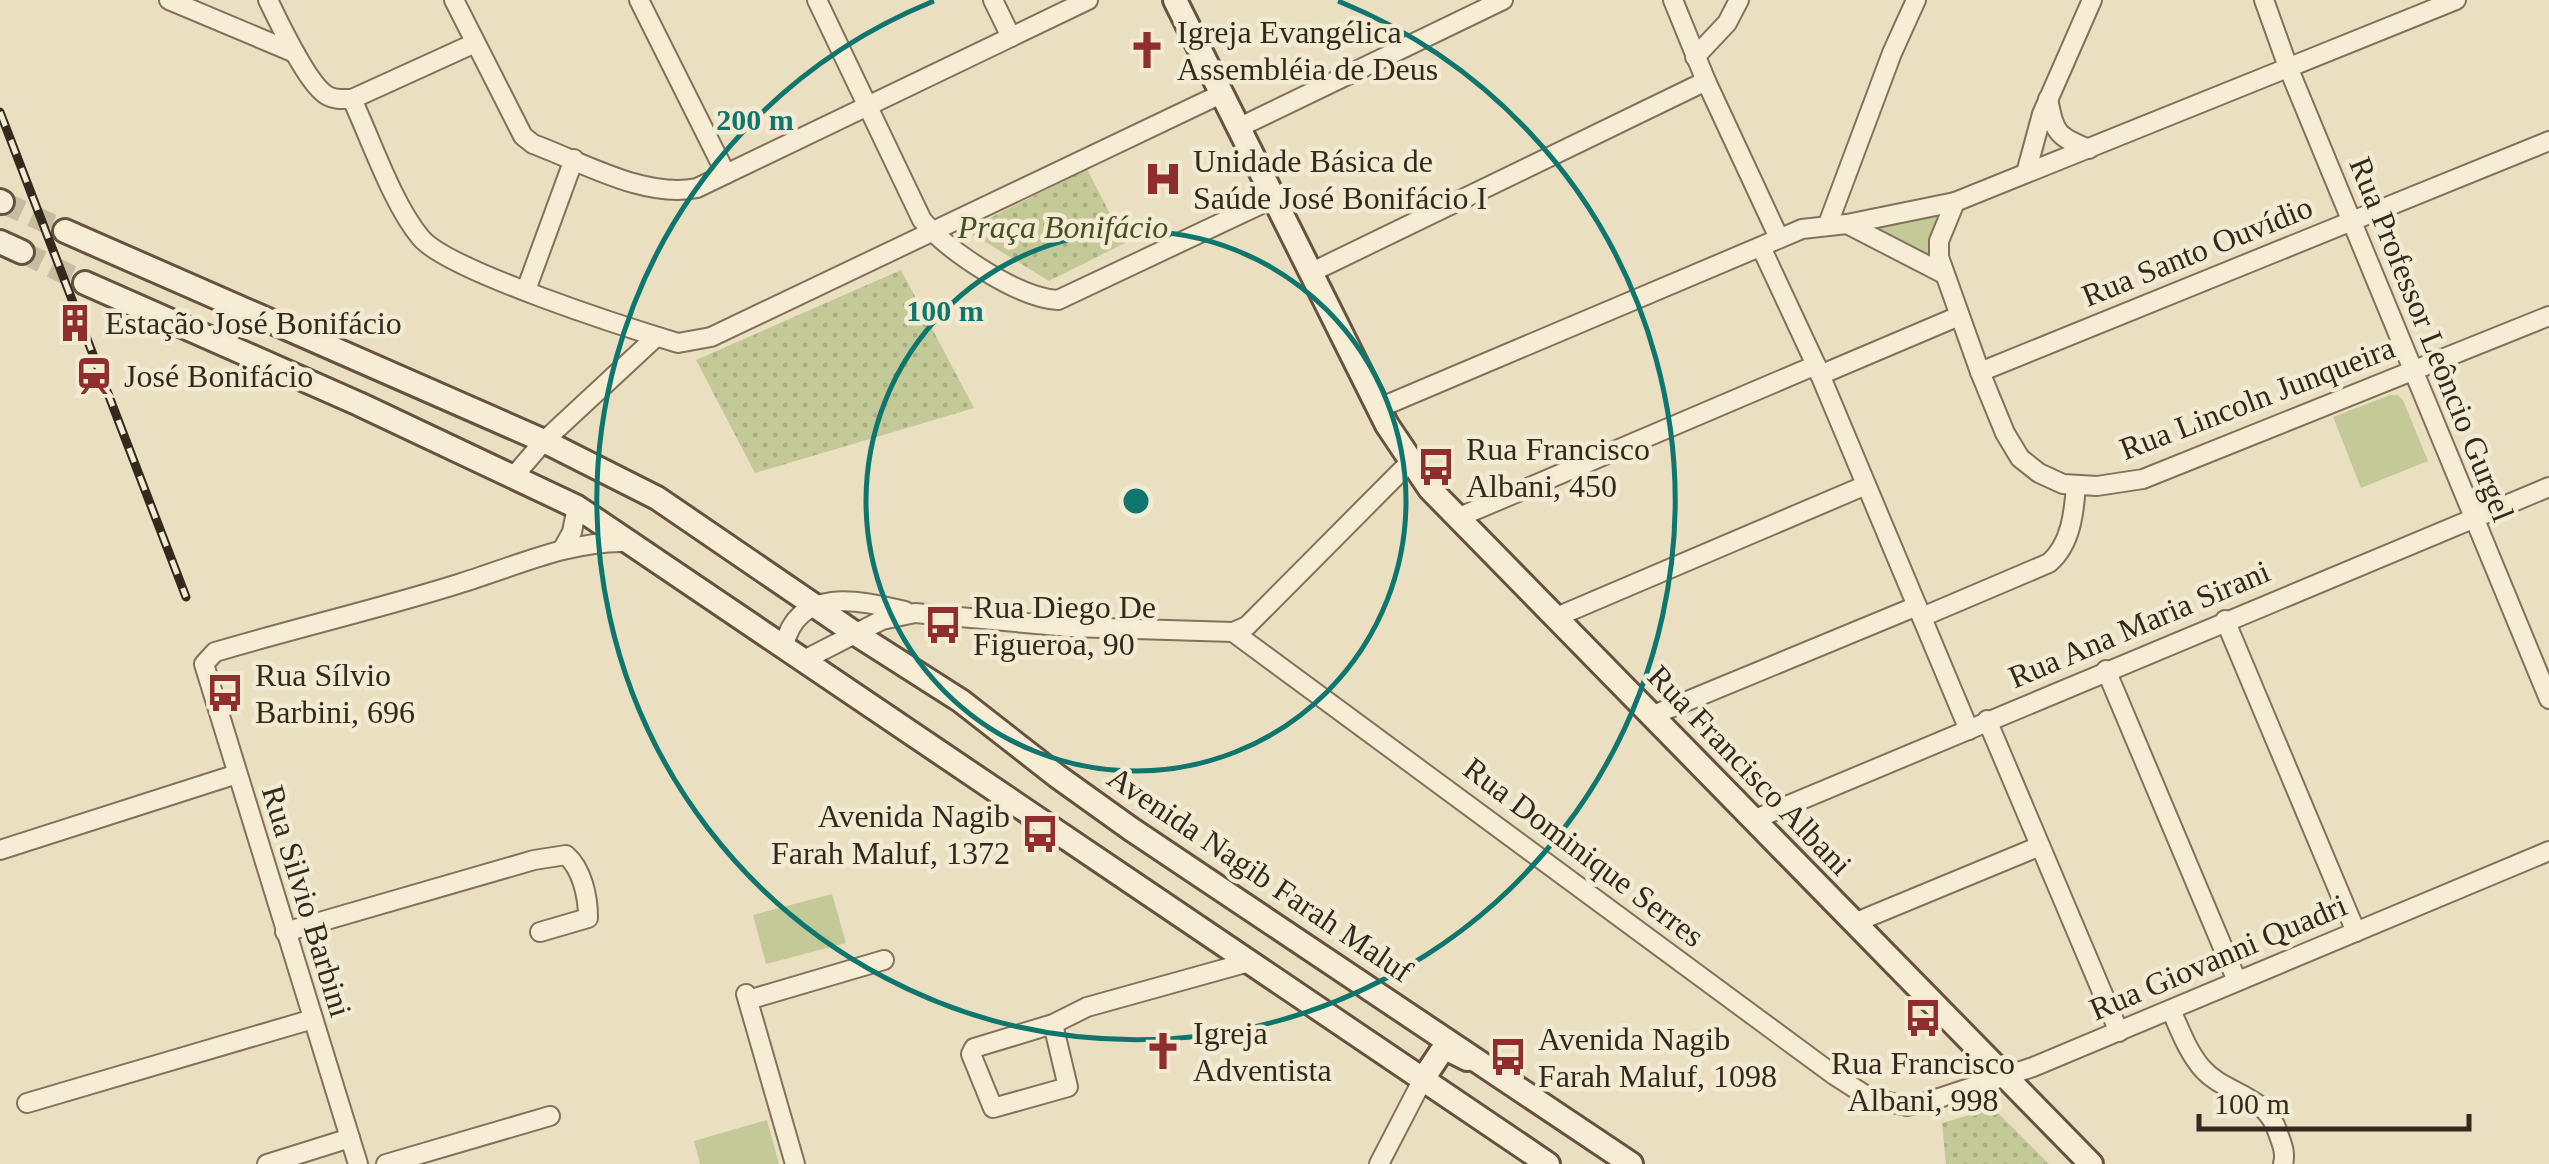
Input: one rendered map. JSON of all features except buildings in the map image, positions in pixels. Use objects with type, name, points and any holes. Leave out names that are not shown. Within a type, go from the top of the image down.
[{"type":"main road","name":"Rua Francisco Albani","points":[[1175,0],[1379,408],[1430,489],[2091,1164]]},
{"type":"main road","name":"Avenida Nagib Farah Maluf","points":[[65,231],[544,441],[657,498],[960,701],[1131,828],[1631,1164]]},
{"type":"main road","points":[[0,242],[22,252]]},
{"type":"main road","points":[[85,283],[577,507],[1548,1164]]},
{"type":"main road","points":[[1423,1079],[1441,1052],[1449,1050],[1464,1059],[1474,1059]]},
{"type":"street","points":[[168,0],[294,52]]},
{"type":"street","points":[[268,0],[294,52],[323,94],[334,99],[352,99],[475,43]]},
{"type":"street","points":[[454,0],[523,136],[534,144],[657,190],[677,192],[697,188],[1088,0]]},
{"type":"street","points":[[639,0],[726,174]]},
{"type":"street","points":[[817,0],[922,220],[952,248],[1021,291],[1058,300],[1272,198]]},
{"type":"street","points":[[993,0],[1011,37]]},
{"type":"street","points":[[1238,128],[1502,0]]},
{"type":"street","points":[[1674,0],[1695,57],[1780,238]]},
{"type":"street","points":[[1695,57],[1727,23],[1739,0]]},
{"type":"street","points":[[1838,224],[1892,53],[1916,0]]},
{"type":"street","points":[[2026,173],[2048,99],[2092,0]]},
{"type":"street","name":"Rua Professor Leôncio Gurgel","points":[[2264,0],[2288,68],[2549,699]]},
{"type":"street","points":[[1379,408],[1780,238],[1948,204],[2456,0]]},
{"type":"street","points":[[1310,274],[1706,81]]},
{"type":"street","points":[[352,99],[405,214],[433,250],[526,290],[678,343],[711,336],[1220,94]]},
{"type":"street","points":[[2048,99],[2054,128],[2063,139],[2088,150]]},
{"type":"street","name":"Rua Santo Ouvídio","points":[[1980,372],[2549,141]]},
{"type":"street","points":[[526,290],[574,158]]},
{"type":"street","name":"Rua Lincoln Junqueira","points":[[1948,204],[1939,257],[2005,433],[2020,458],[2063,484],[2143,480],[2549,316]]},
{"type":"street","points":[[1838,224],[1944,274]]},
{"type":"street","points":[[1761,248],[1818,370],[1968,730]]},
{"type":"street","points":[[1457,518],[1959,316]]},
{"type":"street","points":[[514,476],[544,441],[656,336]]},
{"type":"street","points":[[915,613],[882,620],[856,634],[794,653],[794,619],[815,606],[837,601],[871,603],[915,613],[1070,627],[1233,632],[1247,626],[1411,461]]},
{"type":"street","points":[[1554,618],[1866,485]]},
{"type":"street","points":[[1651,716],[2049,563],[2060,554],[2066,538],[2076,485]]},
{"type":"street","name":"Rua Ana Maria Sirani","points":[[1754,820],[2549,486]]},
{"type":"street","points":[[562,550],[572,532],[577,507]]},
{"type":"street","points":[[562,550],[602,541],[632,542]]},
{"type":"street","name":"Rua Silvio Barbini","points":[[358,1164],[204,668],[208,656],[562,550]]},
{"type":"street","points":[[2225,620],[2356,932]]},
{"type":"street","name":"Rua Dominique Serres","points":[[1233,632],[1834,1074],[1870,1098],[1906,1106]]},
{"type":"street","points":[[2106,670],[2238,981]]},
{"type":"street","points":[[1987,720],[2118,1032]]},
{"type":"street","points":[[0,850],[237,774]]},
{"type":"street","points":[[1854,923],[2040,846]]},
{"type":"street","name":"Rua Giovanni Quadri","points":[[1906,1106],[2003,1077],[2118,1032],[2549,851]]},
{"type":"street","points":[[286,932],[534,860],[566,855],[576,864],[588,904],[588,918],[540,932]]},
{"type":"street","points":[[795,1164],[774,1078],[747,997],[884,960]]},
{"type":"street","points":[[1054,1024],[1068,1087],[992,1108],[972,1050],[1054,1024],[1087,1008],[1249,962]]},
{"type":"street","points":[[2171,1010],[2203,1070],[2255,1100],[2268,1113],[2284,1149],[2282,1164]]},
{"type":"street","points":[[27,1103],[313,1019]]},
{"type":"street","points":[[1379,1164],[1423,1079]]},
{"type":"street","points":[[386,1164],[550,1116]]},
{"type":"street","points":[[267,1164],[350,1138]]},
{"type":"green space","name":"Praça Bonifácio","points":[[1087,169],[1125,243],[1049,281],[966,230]]},
{"type":"green space","points":[[1949,206],[1937,268],[1872,229]]},
{"type":"green space","points":[[901,270],[974,408],[755,473],[696,360]]},
{"type":"green space","points":[[2390,395],[2403,400],[2428,461],[2361,488],[2333,417]]},
{"type":"green space","points":[[832,894],[846,943],[766,964],[753,915]]},
{"type":"green space","points":[[1993,1108],[2049,1164],[1946,1164],[1942,1123]]},
{"type":"green space","points":[[767,1120],[779,1164],[700,1164],[694,1141]]},
{"type":"tunnel","points":[[2,202],[65,231]]},
{"type":"tunnel","points":[[22,252],[85,283]]},
{"type":"railway","points":[[0,112],[186,597]]},
{"type":"place","name":"Igreja Evangélica Assembléia de Deus","points":[[1147,50]]},
{"type":"place","name":"Unidade Básica de Saúde José Bonifácio I","points":[[1163,179]]},
{"type":"place","name":"Estação José Bonifácio","points":[[75,323]]},
{"type":"place","name":"José Bonifácio","points":[[94,376]]},
{"type":"place","name":"Rua Francisco Albani, 450","points":[[1436,467]]},
{"type":"place","name":"Rua Diego De Figueroa, 90","points":[[943,625]]},
{"type":"place","name":"Rua Sílvio Barbini, 696","points":[[225,693]]},
{"type":"place","name":"Avenida Nagib Farah Maluf, 1372","points":[[1040,834]]},
{"type":"place","name":"Rua Francisco Albani, 998","points":[[1923,1018]]},
{"type":"place","name":"Igreja Adventista","points":[[1163,1051]]},
{"type":"place","name":"Avenida Nagib Farah Maluf, 1098","points":[[1508,1057]]}]
